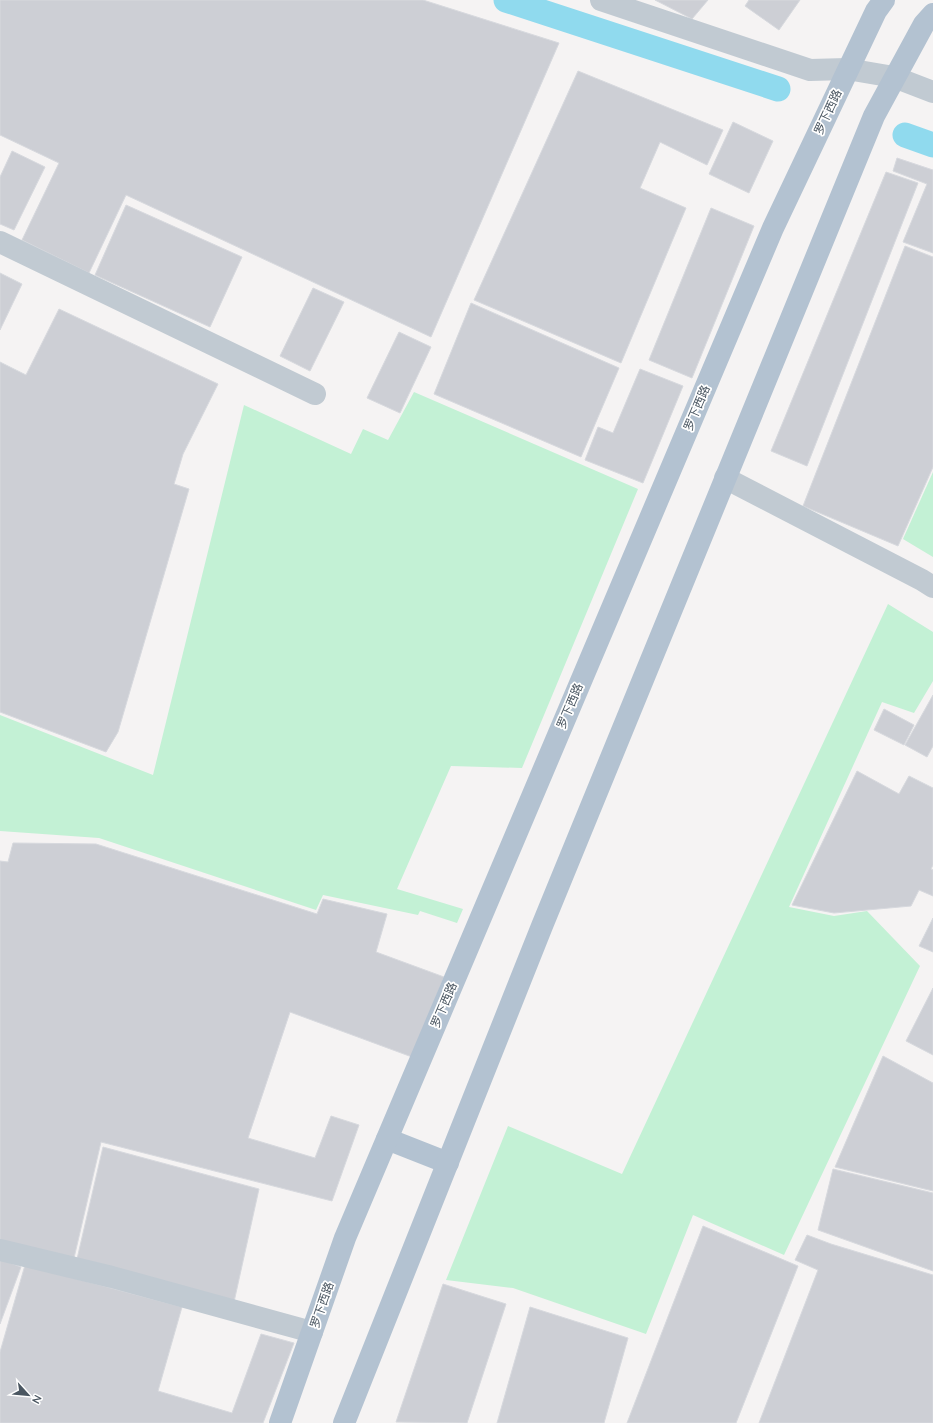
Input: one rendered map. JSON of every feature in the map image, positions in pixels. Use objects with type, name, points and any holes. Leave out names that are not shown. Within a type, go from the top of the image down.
[{"type":"main road","name":"罗下西路","points":[[280,1423],[345,1238],[773,228],[847,69],[876,11],[884,0]]},
{"type":"main road","points":[[344,1423],[539,934],[874,116],[924,24],[933,14]]},
{"type":"main road","points":[[387,1139],[448,1163]]},
{"type":"street","points":[[601,0],[810,70],[847,69],[894,77],[933,92]]},
{"type":"street","points":[[0,242],[315,394]]},
{"type":"street","points":[[725,478],[915,576],[933,588]]},
{"type":"street","points":[[0,1250],[112,1276],[312,1332]]},
{"type":"green space","points":[[414,392],[638,489],[522,768],[451,766],[397,889],[463,909],[457,923],[420,911],[418,915],[323,895],[316,910],[99,838],[0,831],[0,715],[153,775],[244,405],[351,454],[363,429],[388,440]]},
{"type":"green space","points":[[933,472],[933,557],[903,539]]},
{"type":"green space","points":[[888,604],[933,632],[933,681],[914,713],[882,702],[789,907],[834,916],[867,911],[920,966],[784,1255],[693,1215],[646,1334],[513,1288],[446,1280],[508,1126],[622,1174]]},
{"type":"building","points":[[0,0],[423,0],[559,43],[431,337],[126,195],[89,273],[22,240],[59,163],[0,135]]},
{"type":"building","points":[[655,0],[708,0],[692,19]]},
{"type":"building","points":[[749,0],[800,0],[779,30],[745,6]]},
{"type":"building","points":[[578,71],[723,130],[707,165],[660,142],[640,188],[686,208],[621,363],[474,300]]},
{"type":"building","points":[[733,122],[773,141],[749,193],[709,174]]},
{"type":"building","points":[[12,151],[45,167],[14,230],[0,224],[0,177]]},
{"type":"building","points":[[897,158],[933,170],[933,253],[903,242],[927,184],[893,171]]},
{"type":"building","points":[[886,172],[918,183],[807,466],[771,451]]},
{"type":"building","points":[[126,205],[242,257],[210,327],[95,275]]},
{"type":"building","points":[[711,208],[754,226],[692,378],[649,360]]},
{"type":"building","points":[[905,246],[933,257],[933,467],[898,546],[803,506]]},
{"type":"building","points":[[0,273],[22,284],[0,330]]},
{"type":"building","points":[[313,288],[344,302],[310,371],[280,356]]},
{"type":"building","points":[[471,303],[619,368],[581,457],[434,394]]},
{"type":"building","points":[[59,309],[218,384],[183,454],[174,484],[189,489],[118,732],[106,752],[0,712],[0,362],[26,375]]},
{"type":"building","points":[[399,332],[431,347],[400,413],[367,398]]},
{"type":"building","points":[[640,369],[683,386],[643,483],[585,460],[598,427],[613,433]]},
{"type":"building","points":[[933,695],[933,746],[927,757],[905,745]]},
{"type":"building","points":[[884,709],[914,725],[904,745],[874,730]]},
{"type":"building","points":[[857,771],[899,794],[909,776],[933,788],[933,865],[931,869],[933,870],[933,896],[919,890],[911,906],[834,913],[792,905]]},
{"type":"building","points":[[13,843],[96,844],[317,914],[323,899],[387,914],[376,952],[444,977],[412,1057],[290,1012],[248,1138],[315,1158],[331,1116],[359,1125],[332,1201],[101,1142],[74,1258],[0,1244],[0,861],[8,862]]},
{"type":"building","points":[[933,918],[933,952],[919,946]]},
{"type":"building","points":[[933,988],[933,1055],[906,1041]]},
{"type":"building","points":[[883,1056],[933,1083],[933,1191],[835,1167]]},
{"type":"building","points":[[103,1147],[259,1189],[234,1302],[77,1259]]},
{"type":"building","points":[[833,1169],[933,1193],[933,1271],[818,1230]]},
{"type":"building","points":[[703,1226],[798,1266],[736,1423],[627,1423]]},
{"type":"building","points":[[807,1235],[831,1244],[933,1275],[933,1423],[759,1423],[818,1270],[795,1260]]},
{"type":"building","points":[[0,1259],[21,1267],[0,1324]]},
{"type":"building","points":[[25,1265],[182,1307],[158,1391],[232,1413],[261,1334],[294,1343],[263,1423],[0,1423],[0,1352]]},
{"type":"building","points":[[443,1284],[506,1304],[467,1423],[396,1422]]},
{"type":"building","points":[[530,1307],[628,1338],[604,1423],[497,1423]]},
{"type":"waterway","points":[[506,0],[778,89]]},
{"type":"waterway","points":[[905,135],[933,145]]}]
